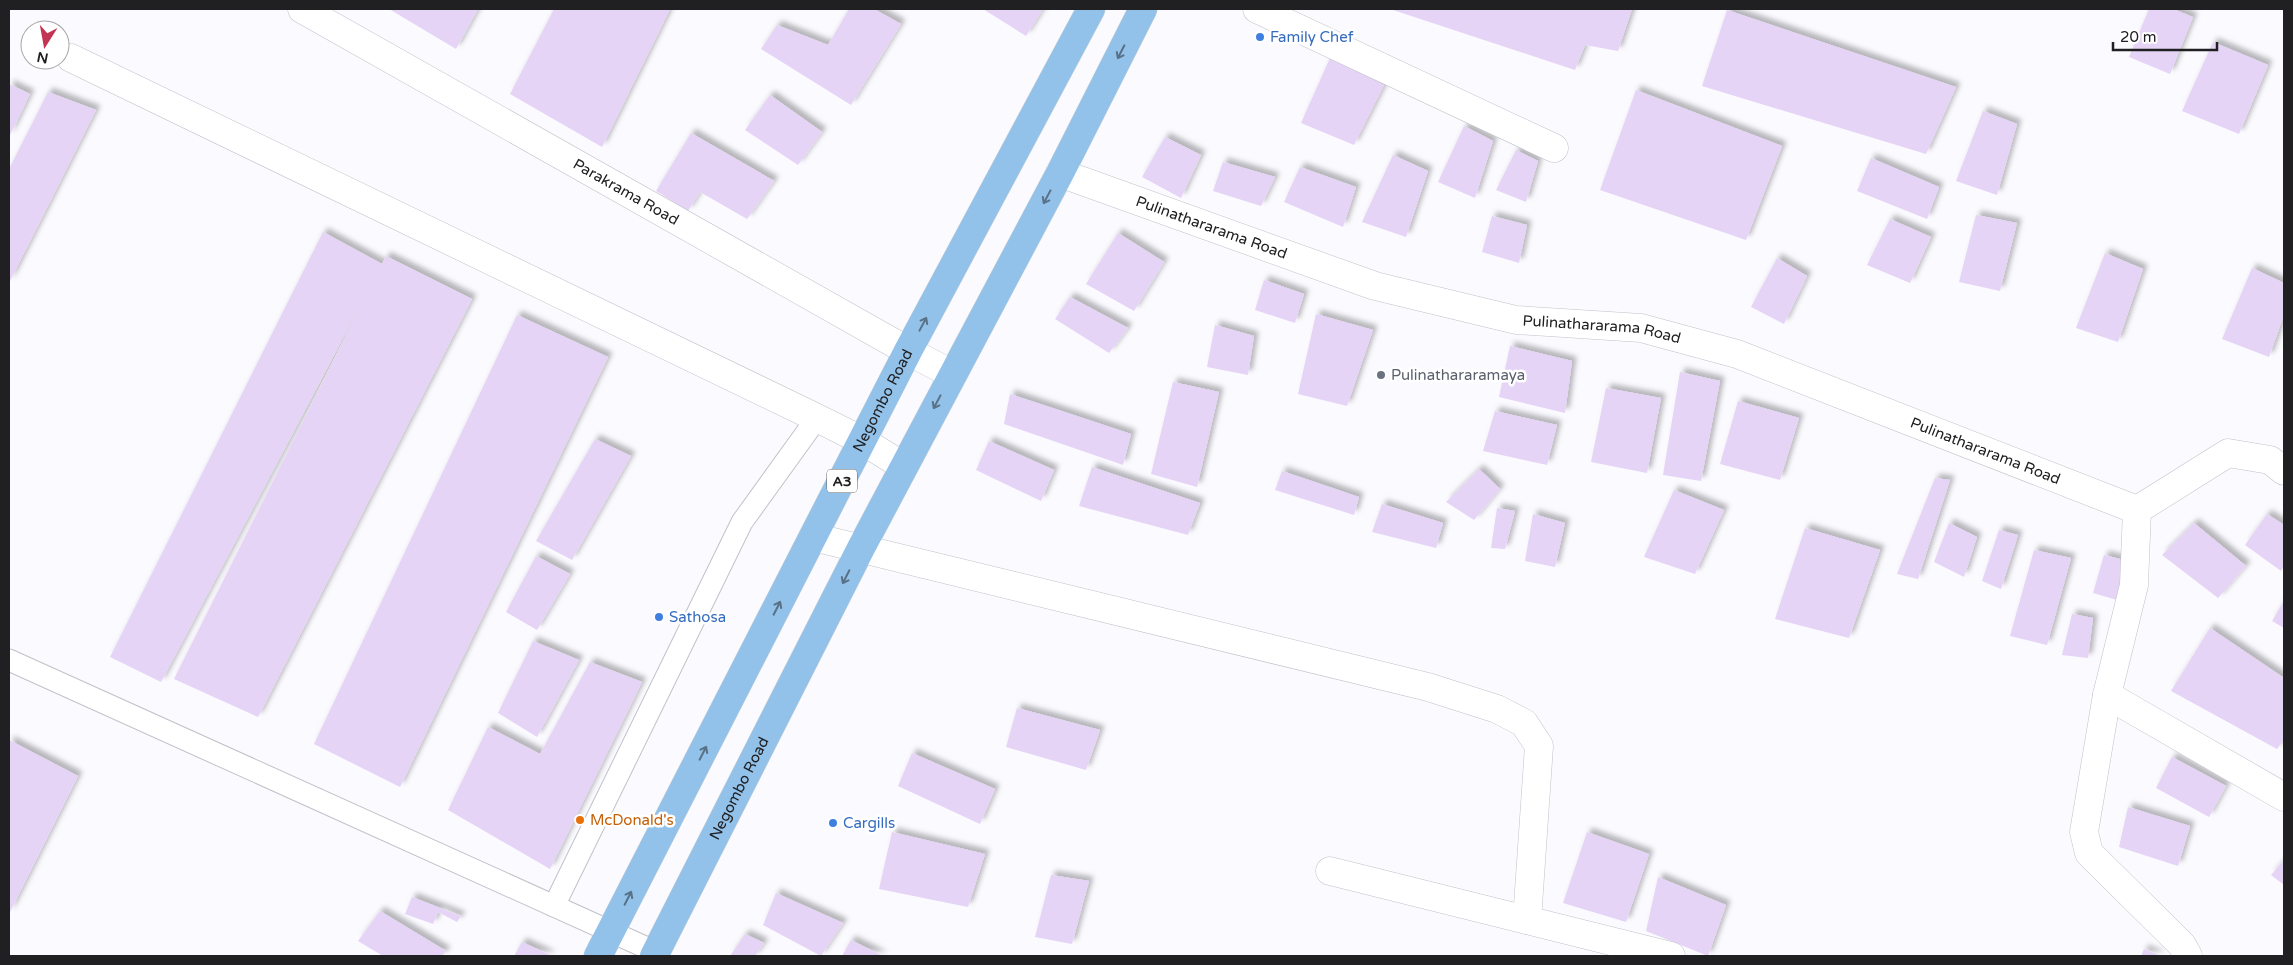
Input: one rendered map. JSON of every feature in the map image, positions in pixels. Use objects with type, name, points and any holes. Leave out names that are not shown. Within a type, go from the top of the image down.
[{"type":"highway","name":"Negombo Road","points":[[598,956],[908,352],[1091,9]]},
{"type":"highway","name":"Negombo Road","points":[[655,954],[861,548],[1060,173],[1143,9]]},
{"type":"street","name":"Parakrama Road","points":[[302,9],[908,352],[952,374]]},
{"type":"street","points":[[1257,9],[1554,148]]},
{"type":"street","points":[[71,58],[817,418],[863,441],[904,466]]},
{"type":"street","name":"Pulinathararama Road","points":[[1060,173],[1374,286],[1516,320],[1641,328],[1737,354],[2137,510]]},
{"type":"street","points":[[2188,956],[2182,944],[2089,853],[2084,832],[2107,695],[2134,584],[2137,510],[2228,454],[2270,460],[2284,472]]},
{"type":"street","points":[[813,538],[861,548],[1428,687],[1497,708],[1524,723],[1539,746],[1527,920]]},
{"type":"street","points":[[2107,695],[2284,797]]},
{"type":"street","points":[[1330,871],[1671,956]]},
{"type":"lane","points":[[554,906],[742,522],[817,418]]},
{"type":"lane","points":[[9,660],[611,931],[655,954]]},
{"type":"building","points":[[389,9],[478,9],[456,49]]},
{"type":"building","points":[[554,9],[670,9],[602,147],[510,94]]},
{"type":"building","points":[[849,9],[874,9],[901,24],[851,105],[761,49],[777,25],[828,45]]},
{"type":"building","points":[[983,9],[1043,9],[1026,36]]},
{"type":"building","points":[[1394,9],[1632,9],[1618,51],[1585,45],[1575,70]]},
{"type":"building","points":[[2149,9],[2173,9],[2193,17],[2170,74],[2129,57]]},
{"type":"building","points":[[1727,10],[1956,87],[1926,154],[1702,86]]},
{"type":"building","points":[[2213,42],[2268,65],[2239,134],[2182,111]]},
{"type":"building","points":[[1330,58],[1384,85],[1354,145],[1301,123]]},
{"type":"building","points":[[9,84],[30,94],[9,137]]},
{"type":"building","points":[[1636,90],[1782,146],[1746,240],[1600,190]]},
{"type":"building","points":[[48,92],[96,110],[9,283],[9,169]]},
{"type":"building","points":[[770,95],[822,132],[798,165],[745,130]]},
{"type":"building","points":[[1983,111],[2017,124],[1997,195],[1956,181]]},
{"type":"building","points":[[1464,126],[1493,141],[1475,198],[1438,182]]},
{"type":"building","points":[[691,133],[774,181],[747,219],[700,192],[688,211],[656,191]]},
{"type":"building","points":[[1165,137],[1201,155],[1181,198],[1142,177]]},
{"type":"building","points":[[1516,150],[1538,161],[1526,202],[1496,190]]},
{"type":"building","points":[[1393,155],[1428,171],[1406,237],[1362,222]]},
{"type":"building","points":[[1871,158],[1939,187],[1927,219],[1857,191]]},
{"type":"building","points":[[1223,162],[1275,177],[1261,206],[1213,191]]},
{"type":"building","points":[[1300,167],[1356,187],[1343,227],[1284,202]]},
{"type":"building","points":[[1976,215],[2017,223],[2000,291],[1959,282]]},
{"type":"building","points":[[1492,216],[1527,225],[1519,263],[1482,252]]},
{"type":"building","points":[[1890,219],[1931,237],[1910,283],[1867,265]]},
{"type":"building","points":[[323,232],[382,264],[386,256],[472,299],[258,717],[174,679],[368,291],[161,682],[110,657]]},
{"type":"building","points":[[1118,233],[1164,262],[1134,311],[1086,284]]},
{"type":"building","points":[[2105,253],[2143,269],[2118,342],[2076,328]]},
{"type":"building","points":[[1777,258],[1807,276],[1784,324],[1751,307]]},
{"type":"building","points":[[2252,268],[2284,283],[2284,315],[2269,357],[2222,339]]},
{"type":"building","points":[[1264,280],[1304,294],[1295,323],[1255,310]]},
{"type":"building","points":[[1070,297],[1128,328],[1109,353],[1055,319]]},
{"type":"building","points":[[1316,314],[1373,330],[1347,406],[1298,394]]},
{"type":"building","points":[[517,315],[608,357],[400,787],[314,744]]},
{"type":"building","points":[[1215,325],[1254,336],[1248,375],[1207,367]]},
{"type":"building","points":[[1510,346],[1572,361],[1565,413],[1499,397]]},
{"type":"building","points":[[1680,372],[1720,381],[1701,481],[1663,475]]},
{"type":"building","points":[[1173,382],[1219,392],[1197,487],[1151,474]]},
{"type":"building","points":[[1606,388],[1661,398],[1647,473],[1591,462]]},
{"type":"building","points":[[1010,394],[1131,434],[1123,465],[1004,424]]},
{"type":"building","points":[[1738,401],[1799,418],[1780,480],[1720,464]]},
{"type":"building","points":[[1495,411],[1557,425],[1547,465],[1483,451]]},
{"type":"building","points":[[595,439],[631,456],[572,560],[536,541]]},
{"type":"building","points":[[989,441],[1054,470],[1041,501],[976,470]]},
{"type":"building","points":[[1092,467],[1200,503],[1188,535],[1079,506]]},
{"type":"building","points":[[1479,469],[1500,489],[1474,520],[1446,502]]},
{"type":"building","points":[[1282,471],[1359,497],[1354,515],[1275,490]]},
{"type":"building","points":[[1935,478],[1950,480],[1918,579],[1897,574]]},
{"type":"building","points":[[1674,490],[1724,510],[1695,574],[1644,557]]},
{"type":"building","points":[[1382,504],[1443,523],[1436,548],[1372,532]]},
{"type":"building","points":[[1497,508],[1515,511],[1505,549],[1491,548]]},
{"type":"building","points":[[1533,514],[1565,523],[1555,567],[1525,561]]},
{"type":"building","points":[[2267,514],[2284,525],[2284,566],[2281,571],[2245,545]]},
{"type":"building","points":[[1949,523],[1977,537],[1964,577],[1934,562]]},
{"type":"building","points":[[2194,523],[2246,566],[2218,598],[2162,555]]},
{"type":"building","points":[[1805,528],[1880,550],[1849,638],[1775,619]]},
{"type":"building","points":[[1999,530],[2018,535],[2001,589],[1982,581]]},
{"type":"building","points":[[2034,550],[2071,558],[2047,645],[2010,636]]},
{"type":"building","points":[[2104,555],[2124,560],[2117,600],[2093,593]]},
{"type":"building","points":[[536,556],[570,574],[537,630],[506,612]]},
{"type":"building","points":[[2284,601],[2284,628],[2272,621]]},
{"type":"building","points":[[2072,614],[2093,618],[2088,658],[2062,655]]},
{"type":"building","points":[[2210,628],[2284,678],[2284,739],[2277,749],[2171,691]]},
{"type":"building","points":[[533,641],[579,660],[537,737],[498,713]]},
{"type":"building","points":[[590,662],[642,682],[550,869],[448,810],[488,727],[540,754]]},
{"type":"building","points":[[1017,708],[1100,730],[1086,770],[1006,747]]},
{"type":"building","points":[[9,740],[78,776],[9,914]]},
{"type":"building","points":[[912,753],[995,789],[980,824],[898,786]]},
{"type":"building","points":[[2172,757],[2226,786],[2209,817],[2156,788]]},
{"type":"building","points":[[2128,807],[2190,826],[2178,866],[2119,847]]},
{"type":"building","points":[[892,832],[985,854],[968,907],[879,889]]},
{"type":"building","points":[[1587,832],[1649,854],[1626,922],[1563,903]]},
{"type":"building","points":[[2284,860],[2284,885],[2271,875]]},
{"type":"building","points":[[1051,875],[1089,881],[1072,944],[1035,937]]},
{"type":"building","points":[[1658,877],[1726,905],[1708,956],[1646,931]]},
{"type":"building","points":[[776,893],[843,923],[821,956],[763,925]]},
{"type":"building","points":[[412,897],[461,916],[457,922],[438,912],[433,924],[405,914]]},
{"type":"building","points":[[380,911],[446,951],[442,956],[383,956],[358,941]]},
{"type":"building","points":[[745,934],[764,943],[755,956],[730,956]]},
{"type":"building","points":[[851,940],[883,956],[842,956]]},
{"type":"building","points":[[522,942],[552,956],[514,956]]},
{"type":"building","points":[[2144,949],[2161,956],[2141,956]]},
{"type":"place","name":"Family Chef","points":[[1260,37]]},
{"type":"place","name":"Pulinathararamaya","points":[[1381,375]]},
{"type":"place","name":"Sathosa","points":[[659,617]]},
{"type":"place","name":"McDonald's","points":[[580,820]]},
{"type":"place","name":"Cargills","points":[[833,823]]}]
